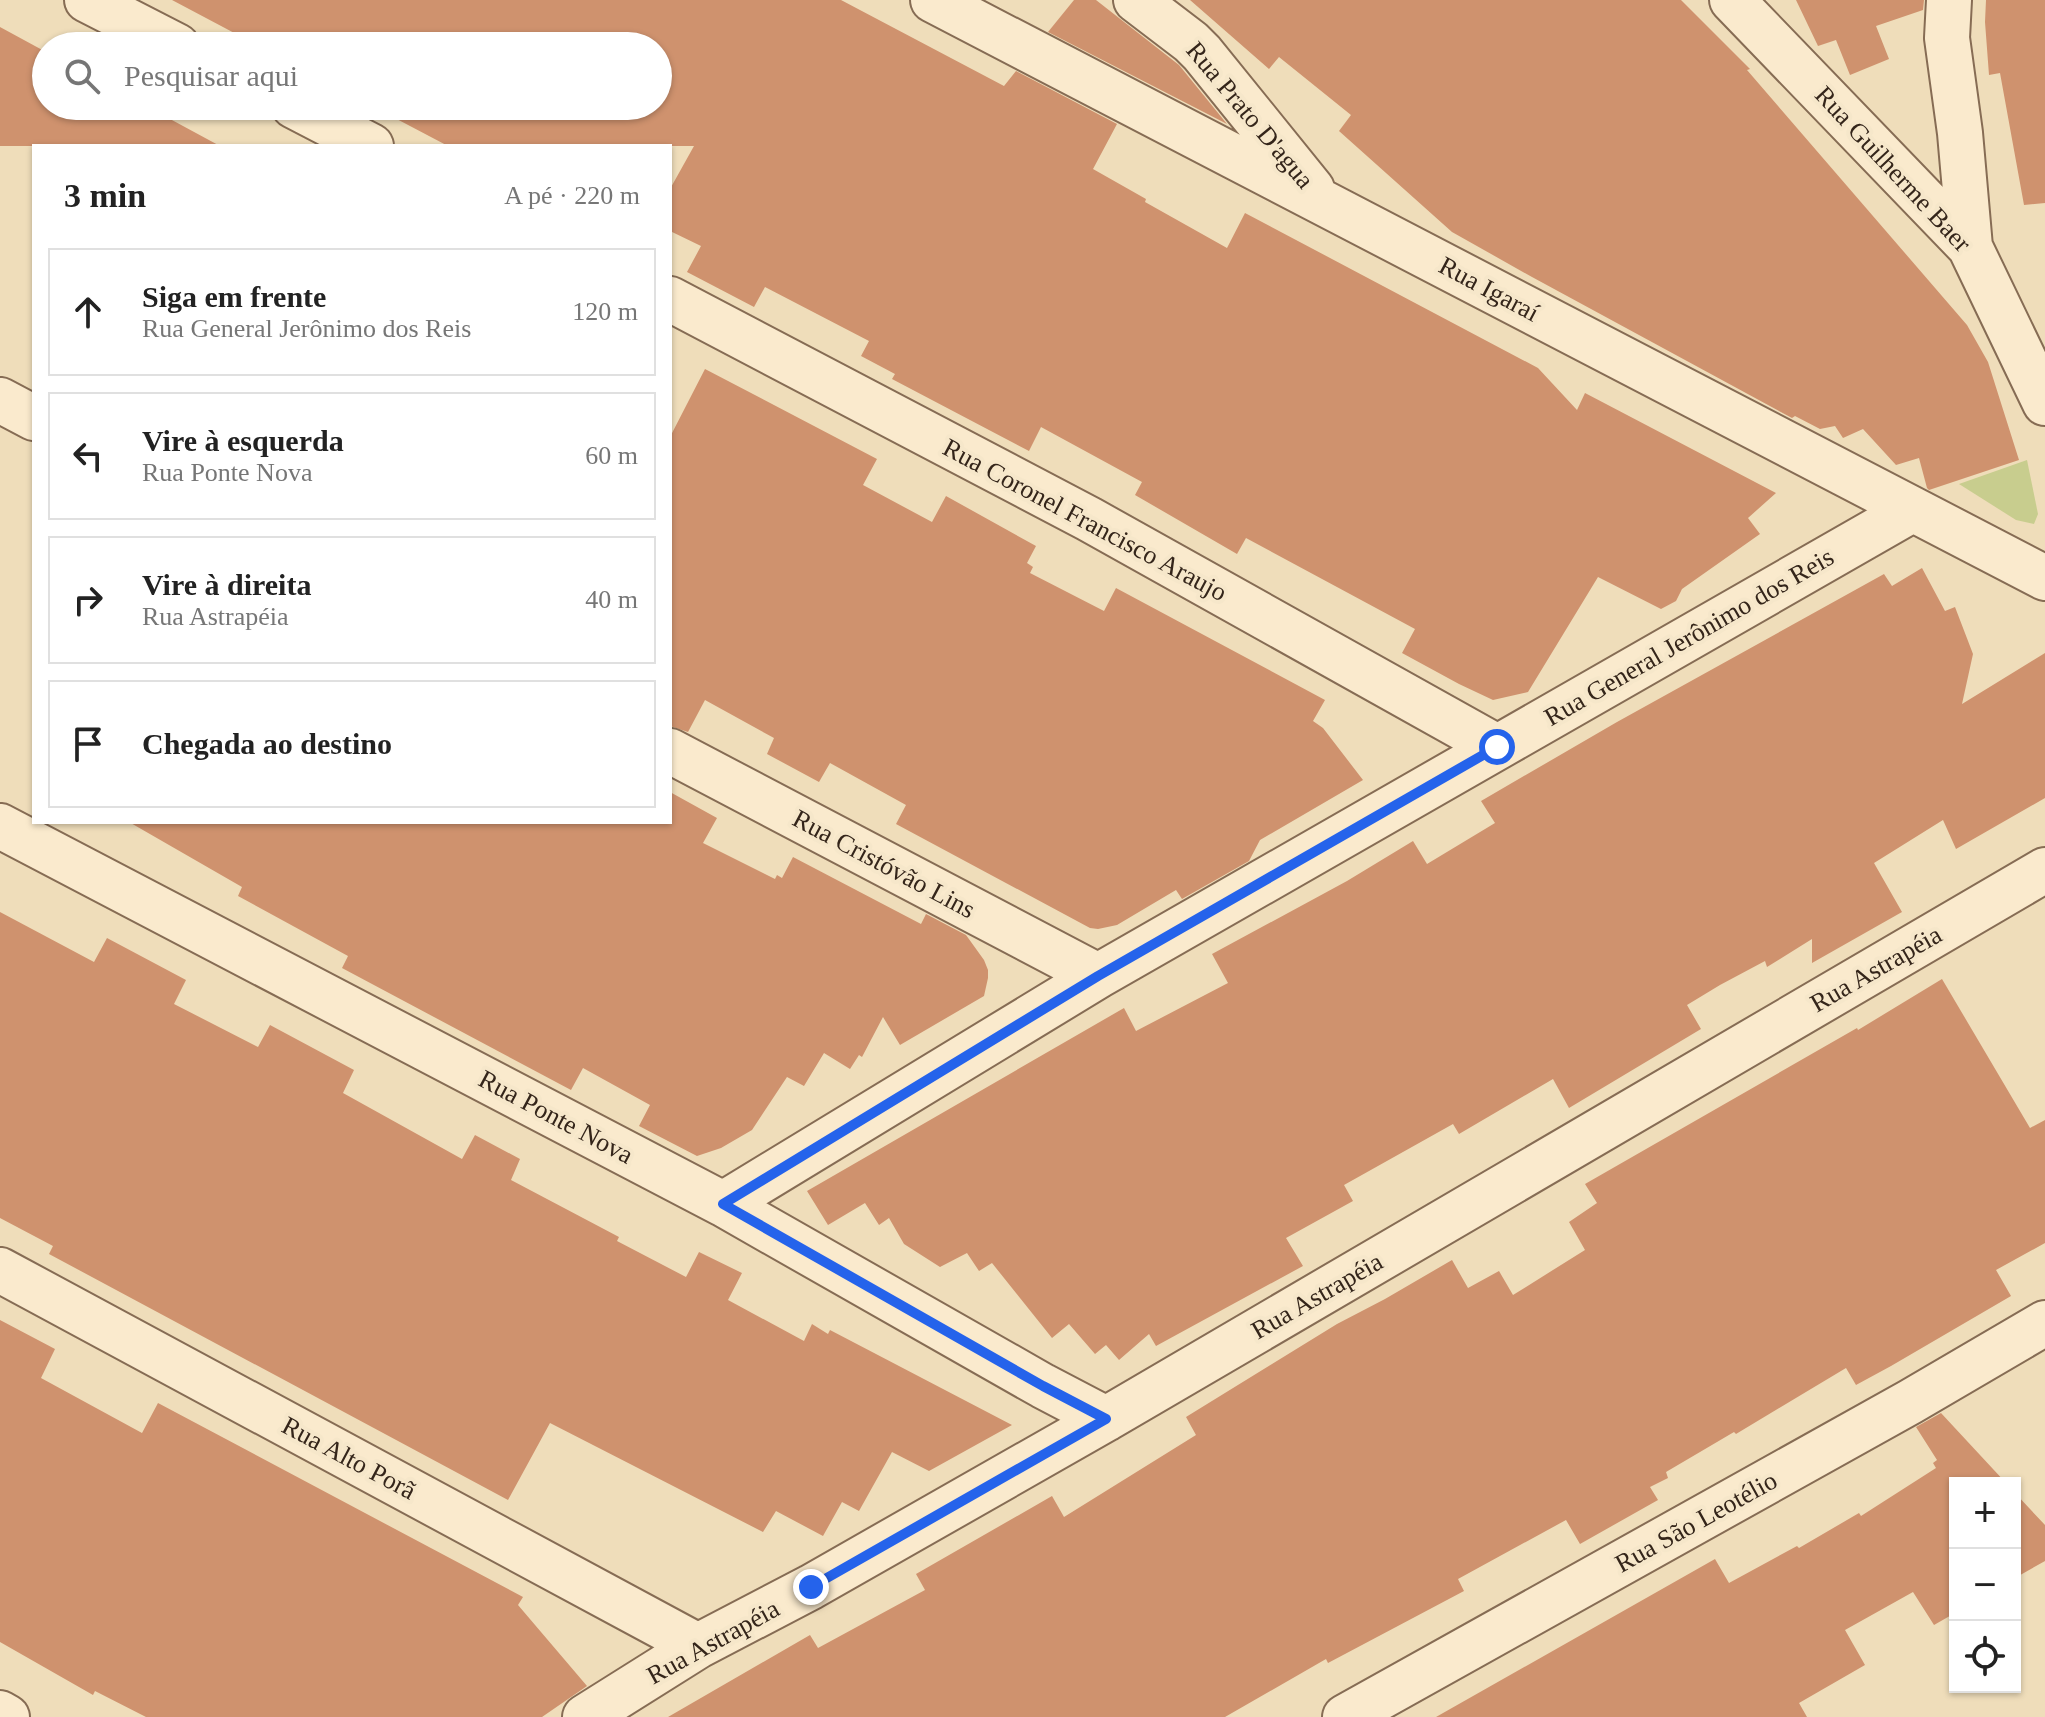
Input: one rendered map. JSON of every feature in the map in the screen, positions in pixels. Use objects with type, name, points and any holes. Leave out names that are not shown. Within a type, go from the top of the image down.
[{"type":"street","points":[[87,0],[150,32]]},
{"type":"street","name":"Rua Igaraí","points":[[933,0],[1912,510],[2042,569]]},
{"type":"street","name":"Rua Prato D'agua","points":[[1136,0],[1202,53],[1324,203]]},
{"type":"street","name":"Rua Guilherme Baer","points":[[1732,0],[1970,247],[2045,403]]},
{"type":"street","points":[[1949,0],[1947,38],[1960,133],[1970,247]]},
{"type":"street","points":[[321,120],[367,144]]},
{"type":"street","name":"Rua Coronel Francisco Araujo","points":[[672,300],[1089,519],[1497,747]]},
{"type":"street","points":[[0,400],[32,417]]},
{"type":"street","name":"Rua General Jerônimo dos Reis","points":[[723,1204],[1098,976],[1912,510]]},
{"type":"street","name":"Rua Cristóvão Lins","points":[[672,752],[1098,976]]},
{"type":"street","name":"Rua Ponte Nova","points":[[0,826],[723,1204],[1106,1419]]},
{"type":"street","name":"Rua Astrapéia","points":[[585,1717],[698,1646],[811,1587],[1106,1419],[2045,870]]},
{"type":"street","name":"Rua Alto Porã","points":[[0,1270],[698,1646]]},
{"type":"street","name":"Rua São Leotélio","points":[[1345,1717],[1910,1402],[2045,1323]]},
{"type":"street","points":[[0,1713],[7,1717]]},
{"type":"green space","points":[[2027,460],[2038,514],[2034,524],[2016,520],[1959,484]]},
{"type":"building","points":[[172,0],[841,0],[1004,86],[1016,71],[1117,124],[1093,169],[1227,248],[1245,213],[1538,368],[1577,410],[1585,393],[1776,493],[1748,518],[1760,534],[1682,589],[1676,601],[1661,609],[1598,577],[1528,692],[1493,700],[1402,653],[1415,629],[1246,538],[1237,554],[1135,495],[1142,482],[1041,427],[1029,451],[892,379],[895,374],[861,356],[869,341],[765,287],[754,307],[687,272],[701,246],[672,232],[672,185],[694,146],[444,144],[399,120],[672,120],[672,32],[233,32]]},
{"type":"building","points":[[1074,0],[1096,0],[1179,65],[1227,124],[1048,32]]},
{"type":"building","points":[[1190,0],[1681,0],[1750,69],[1747,70],[1967,325],[1988,362],[2019,460],[1929,490],[1919,458],[1896,465],[1863,429],[1843,438],[1835,426],[1820,429],[1795,416],[1792,418],[1532,277],[1452,232],[1339,131],[1351,115],[1279,57],[1269,69]]},
{"type":"building","points":[[1796,0],[1924,0],[1923,10],[1876,26],[1889,59],[1850,75],[1836,40],[1818,46]]},
{"type":"building","points":[[1986,0],[2045,0],[2045,203],[2024,205],[2000,73],[1989,75]]},
{"type":"building","points":[[0,27],[32,44],[32,120],[172,120],[216,144],[32,144],[0,146]]},
{"type":"building","points":[[705,369],[877,459],[863,485],[932,522],[946,496],[1036,546],[1027,563],[1033,567],[1030,573],[1104,611],[1116,588],[1325,700],[1313,721],[1323,728],[1363,780],[1260,840],[1249,861],[1182,899],[1176,890],[1117,925],[1098,929],[1090,928],[896,824],[906,805],[830,763],[819,782],[767,754],[774,738],[705,700],[688,732],[672,727],[672,433]]},
{"type":"building","points":[[1922,568],[1945,611],[1955,607],[1973,654],[1962,704],[2045,653],[2045,798],[1956,849],[1943,820],[1874,863],[1902,912],[1812,963],[1812,939],[1767,967],[1765,961],[1720,985],[1687,1005],[1701,1029],[1569,1108],[1553,1079],[1459,1134],[1453,1124],[1344,1185],[1353,1201],[1286,1238],[1303,1266],[1156,1346],[1149,1334],[1119,1360],[1106,1345],[1095,1354],[1069,1324],[1052,1338],[992,1263],[979,1271],[967,1253],[940,1267],[904,1244],[889,1218],[879,1225],[865,1203],[828,1225],[807,1191],[1124,1008],[1136,1031],[1228,983],[1212,954],[1347,881],[1413,841],[1427,864],[1495,823],[1481,801],[1884,574],[1892,586]]},
{"type":"building","points":[[672,793],[717,818],[703,843],[775,879],[777,875],[782,878],[793,857],[921,924],[926,914],[966,935],[984,960],[988,978],[984,996],[900,1045],[883,1017],[862,1057],[859,1055],[850,1069],[824,1053],[804,1086],[787,1077],[752,1130],[721,1148],[697,1156],[639,1126],[650,1105],[583,1068],[571,1090],[342,968],[348,956],[238,896],[242,887],[132,824],[672,824]]},
{"type":"building","points":[[0,912],[94,962],[107,938],[186,980],[174,1004],[258,1047],[270,1025],[354,1070],[343,1093],[462,1159],[475,1135],[520,1159],[511,1180],[619,1237],[617,1241],[686,1277],[699,1252],[742,1273],[728,1300],[804,1341],[812,1324],[828,1334],[830,1330],[1012,1425],[929,1471],[892,1452],[859,1511],[842,1502],[823,1536],[776,1511],[763,1532],[550,1423],[508,1500],[49,1254],[53,1246],[0,1218]]},
{"type":"building","points":[[1942,979],[2030,1128],[2045,1120],[2045,1243],[1996,1270],[2011,1296],[1891,1366],[1856,1385],[1846,1368],[1666,1472],[1668,1478],[1650,1487],[1658,1500],[1580,1544],[1566,1520],[1458,1579],[1464,1591],[1328,1663],[1326,1659],[1225,1717],[668,1717],[810,1635],[818,1648],[925,1590],[916,1574],[1052,1496],[1064,1517],[1196,1435],[1186,1417],[1337,1324],[1452,1260],[1468,1288],[1499,1271],[1513,1295],[1585,1250],[1569,1222],[1597,1203],[1585,1184]]},
{"type":"building","points":[[0,1320],[55,1349],[41,1378],[142,1433],[158,1403],[523,1597],[518,1605],[587,1686],[542,1717],[146,1717],[95,1691],[93,1695],[0,1642]]},
{"type":"building","points":[[1941,1413],[2000,1477],[1949,1477],[1949,1616],[1934,1625],[1913,1592],[1845,1630],[1865,1665],[1799,1703],[1807,1717],[1436,1717],[1715,1559],[1729,1583],[1859,1513],[1861,1516],[1936,1468],[1933,1463],[1937,1460],[1916,1427]]},
{"type":"building","points":[[2021,1499],[2045,1525],[2045,1561],[2021,1575]]},
{"type":"route","points":[[811,1587],[1106,1419],[723,1204],[1098,976],[1497,747]]}]
